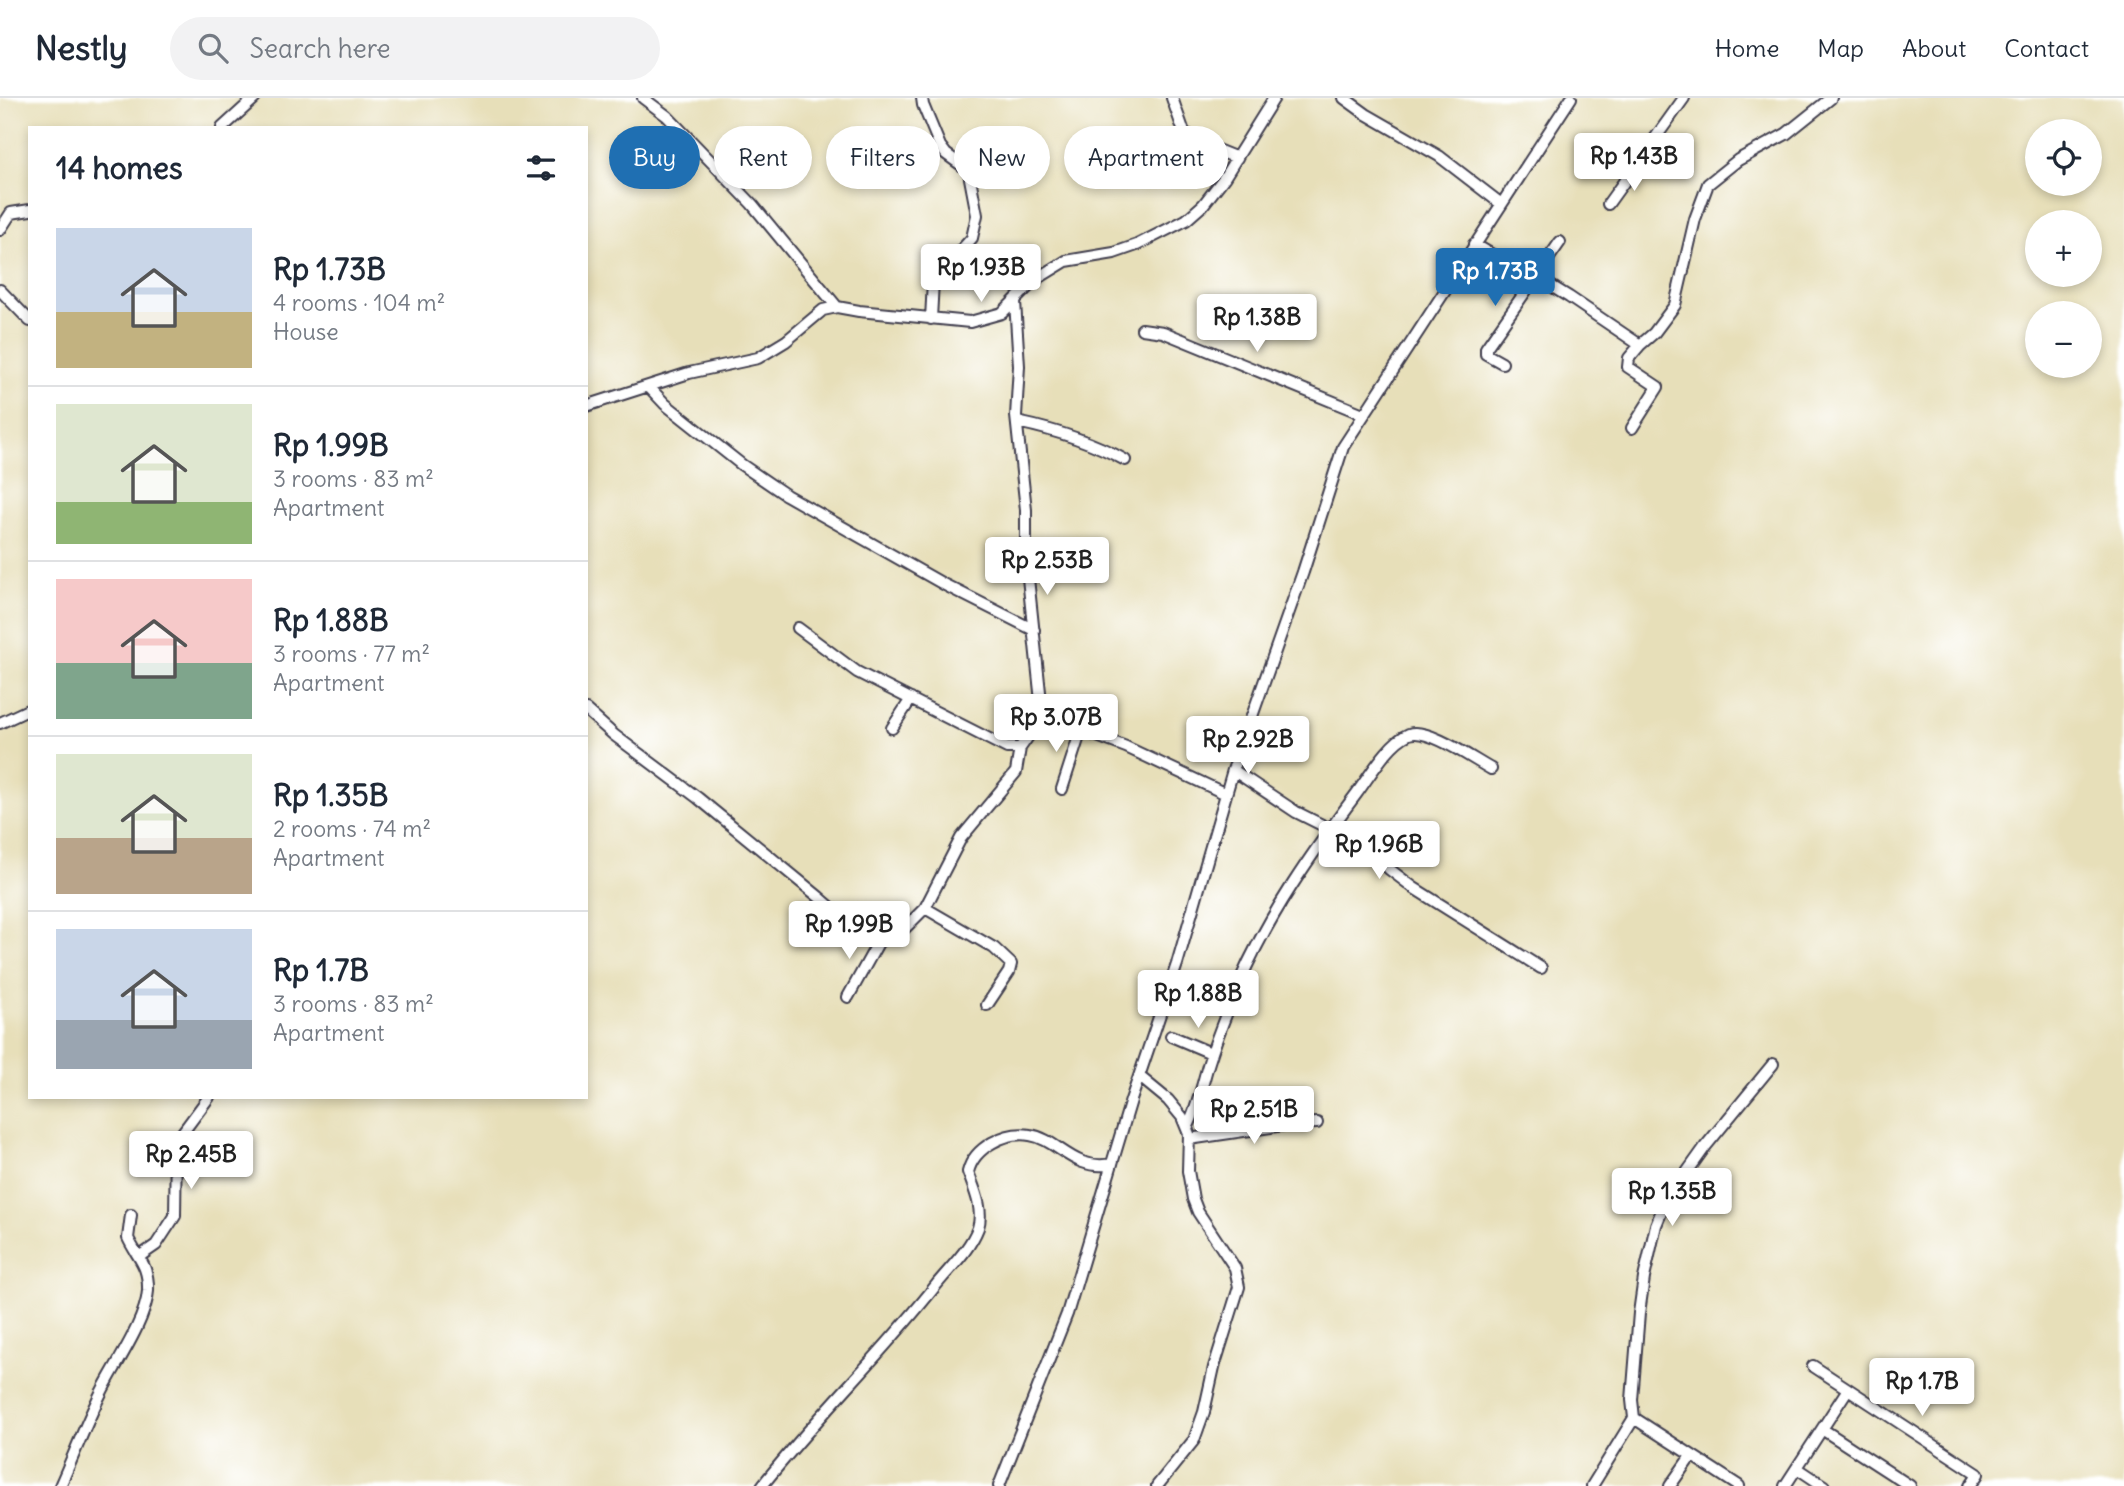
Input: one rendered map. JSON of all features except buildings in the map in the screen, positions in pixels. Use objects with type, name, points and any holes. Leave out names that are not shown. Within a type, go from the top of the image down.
[{"type":"street","points":[[224,126],[255,98]]},
{"type":"street","points":[[643,98],[667,116],[752,204],[837,306]]},
{"type":"street","points":[[922,98],[940,146],[969,173],[977,215],[972,238],[933,281],[931,319]]},
{"type":"street","points":[[1172,98],[1184,132],[1207,146],[1237,158]]},
{"type":"street","points":[[588,405],[690,373],[758,358],[786,341],[823,310],[837,306],[970,322],[1002,313],[1035,280],[1066,261],[1114,253],[1137,245],[1186,220],[1203,205],[1237,158],[1274,98]]},
{"type":"street","points":[[1344,98],[1366,114],[1439,156],[1500,203]]},
{"type":"street","points":[[999,1486],[1067,1314],[1181,951],[1233,770],[1343,447],[1571,98]]},
{"type":"street","points":[[1632,428],[1658,387],[1628,367],[1629,358],[1654,333],[1675,305],[1695,219],[1708,184],[1738,160],[1786,134],[1830,98]]},
{"type":"street","points":[[1608,204],[1683,99]]},
{"type":"street","points":[[0,209],[28,210]]},
{"type":"street","points":[[0,230],[7,216],[15,211]]},
{"type":"street","points":[[1502,363],[1486,354],[1486,348],[1560,242]]},
{"type":"street","points":[[1474,244],[1535,280],[1543,281],[1640,345]]},
{"type":"street","points":[[0,290],[28,319]]},
{"type":"street","points":[[1016,301],[1019,366],[1017,422],[1026,510],[1026,559],[1044,714]]},
{"type":"street","points":[[1142,330],[1163,332],[1363,414]]},
{"type":"street","points":[[649,387],[664,404],[742,465],[786,495],[945,585],[1034,630]]},
{"type":"street","points":[[1017,422],[1074,437],[1125,460]]},
{"type":"street","points":[[798,628],[857,672],[1007,748],[1020,748]]},
{"type":"street","points":[[892,728],[911,699]]},
{"type":"street","points":[[0,723],[28,710]]},
{"type":"street","points":[[588,712],[614,735],[698,798],[856,929],[869,939],[879,941]]},
{"type":"street","points":[[1044,714],[1126,747],[1226,794]]},
{"type":"street","points":[[848,997],[879,941],[904,929],[925,908],[961,838],[1013,778],[1019,764],[1020,748],[1044,714]]},
{"type":"street","points":[[1062,789],[1081,730]]},
{"type":"street","points":[[1157,1486],[1194,1440],[1240,1287],[1235,1268],[1198,1212],[1188,1171],[1188,1134],[1192,1118],[1211,1053],[1239,983],[1278,906],[1330,829],[1389,750],[1409,734],[1421,734],[1442,741],[1491,769]]},
{"type":"street","points":[[1233,770],[1296,812],[1330,829],[1360,839],[1389,869],[1414,888],[1541,968]]},
{"type":"street","points":[[925,908],[994,948],[1011,964],[1010,972],[987,1005]]},
{"type":"street","points":[[1171,1035],[1211,1053]]},
{"type":"street","points":[[1592,1486],[1634,1418],[1632,1399],[1644,1278],[1656,1225],[1665,1203],[1704,1147],[1773,1064]]},
{"type":"street","points":[[1140,1077],[1176,1108],[1188,1134]]},
{"type":"street","points":[[140,1256],[156,1245],[175,1216],[176,1143],[208,1099]]},
{"type":"street","points":[[1188,1134],[1317,1123]]},
{"type":"street","points":[[762,1486],[783,1458],[904,1324],[966,1247],[978,1228],[981,1211],[968,1172],[986,1146],[1006,1137],[1032,1135],[1073,1158],[1094,1165],[1112,1164]]},
{"type":"street","points":[[60,1486],[101,1393],[144,1311],[148,1292],[146,1272],[140,1256],[128,1238],[131,1215]]},
{"type":"street","points":[[1813,1366],[1978,1474],[1970,1486]]},
{"type":"street","points":[[1784,1486],[1848,1389]]},
{"type":"street","points":[[1634,1418],[1732,1484]]},
{"type":"street","points":[[1822,1429],[1910,1486]]},
{"type":"street","points":[[1670,1486],[1690,1456]]},
{"type":"street","points":[[1797,1468],[1825,1486]]}]
